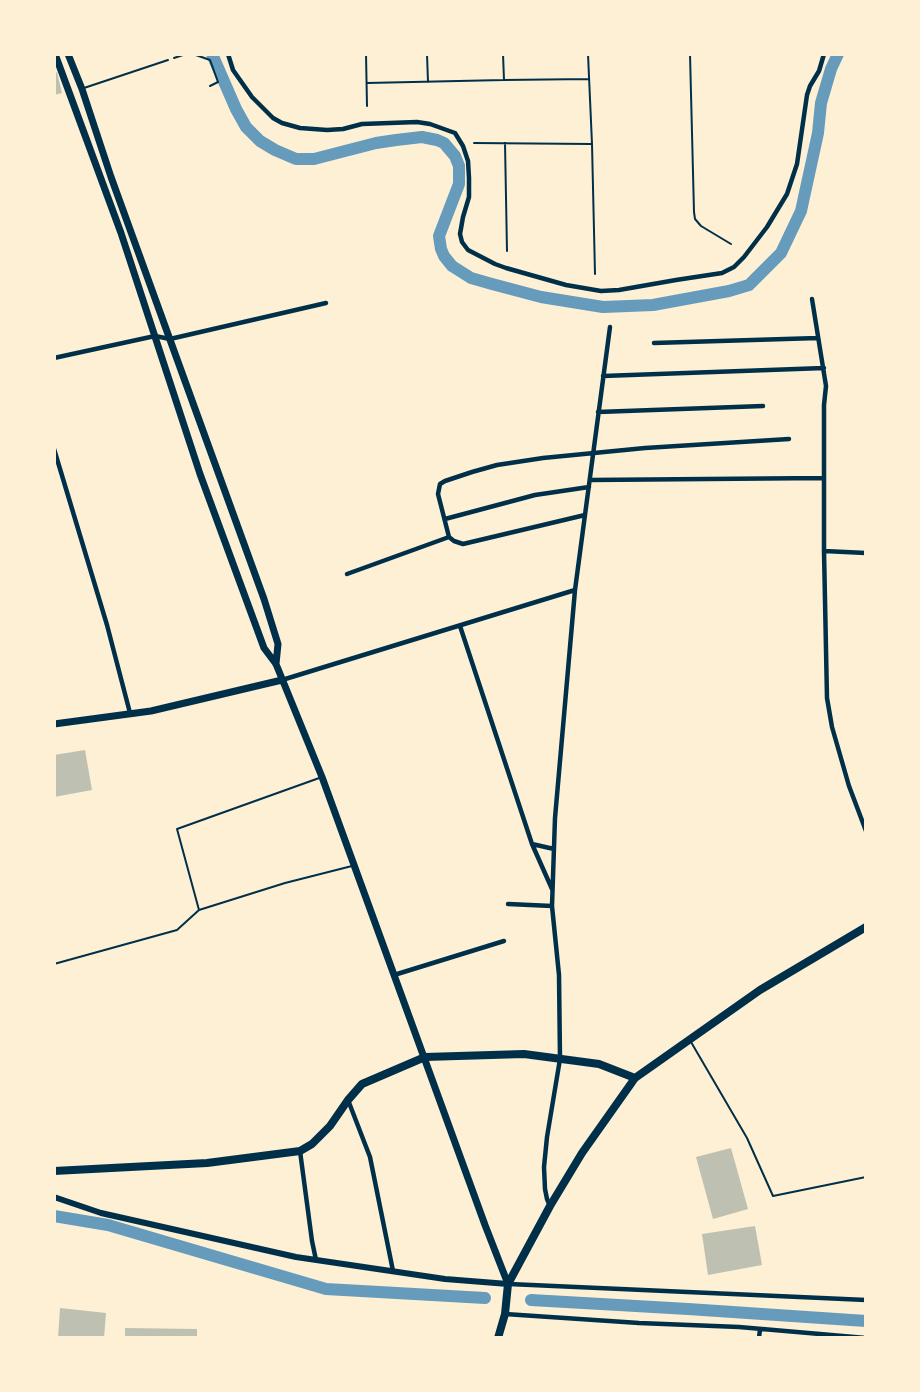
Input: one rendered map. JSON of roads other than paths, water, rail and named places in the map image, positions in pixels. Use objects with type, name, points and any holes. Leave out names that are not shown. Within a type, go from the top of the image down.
[{"type":"main road","points":[[55,54],[120,233],[200,474],[264,648],[276,664],[322,777],[508,1284]]},
{"type":"main road","points":[[68,54],[264,599],[278,644],[276,664]]},
{"type":"main road","points":[[54,724],[151,711],[282,680]]},
{"type":"main road","points":[[498,1338],[505,1314],[508,1284],[582,1153],[635,1078],[760,990],[866,927]]},
{"type":"main road","points":[[54,1171],[207,1163],[300,1151],[312,1144],[330,1126],[362,1084],[425,1058],[524,1054],[599,1064],[635,1078]]},
{"type":"street","points":[[228,54],[233,70],[252,97],[273,118],[282,123],[300,128],[327,130],[362,124],[417,122],[455,133],[468,161],[469,197],[460,234],[468,250],[506,268],[566,285],[601,291],[619,291],[722,273],[734,267],[744,257],[767,227],[787,194],[797,164],[807,95],[819,71],[824,54]]},
{"type":"street","points":[[812,299],[826,386],[824,551],[827,698],[832,727],[849,786],[866,831]]},
{"type":"street","points":[[54,357],[155,336],[170,339],[326,303]]},
{"type":"street","points":[[550,1206],[544,1189],[544,1167],[560,1059],[559,975],[552,906],[555,818],[575,590],[610,327]]},
{"type":"street","points":[[654,343],[818,338]]},
{"type":"street","points":[[603,376],[824,368]]},
{"type":"street","points":[[598,412],[763,406]]},
{"type":"street","points":[[585,515],[463,544],[449,537],[438,494],[440,484],[445,481],[498,465],[593,453],[789,439]]},
{"type":"street","points":[[54,449],[107,625],[130,713]]},
{"type":"street","points":[[590,480],[824,478]]},
{"type":"street","points":[[445,519],[535,495],[589,487]]},
{"type":"street","points":[[347,574],[449,537]]},
{"type":"street","points":[[824,551],[866,553]]},
{"type":"street","points":[[282,680],[575,590]]},
{"type":"street","points":[[460,626],[532,844],[553,892]]},
{"type":"street","points":[[532,844],[554,849]]},
{"type":"street","points":[[507,904],[552,906]]},
{"type":"street","points":[[394,975],[504,941]]},
{"type":"street","points":[[348,1100],[370,1157],[393,1271]]},
{"type":"street","points":[[300,1151],[316,1260]]},
{"type":"street","points":[[54,1197],[101,1214],[296,1257],[446,1279],[508,1284],[866,1300]]},
{"type":"street","points":[[505,1314],[759,1329],[866,1338]]},
{"type":"street","points":[[759,1329],[759,1338]]},
{"type":"lane","points":[[366,54],[367,106]]},
{"type":"lane","points":[[427,54],[428,81]]},
{"type":"lane","points":[[503,54],[504,80]]},
{"type":"lane","points":[[588,54],[595,274]]},
{"type":"lane","points":[[690,54],[695,219],[731,244]]},
{"type":"lane","points":[[82,89],[168,60]]},
{"type":"lane","points":[[367,83],[589,79]]},
{"type":"lane","points":[[474,143],[592,144]]},
{"type":"lane","points":[[506,143],[507,250]]},
{"type":"lane","points":[[199,910],[177,829],[322,777]]},
{"type":"lane","points":[[54,964],[177,930],[199,910],[285,883],[355,865]]},
{"type":"lane","points":[[689,1040],[747,1138],[773,1196],[866,1177]]},
{"type":"waterway","points":[[212,54],[246,127],[260,141],[296,159],[314,159],[376,143],[422,137],[444,143],[455,156],[459,166],[459,184],[439,236],[444,256],[452,266],[471,278],[492,284],[541,297],[603,307],[653,305],[749,285],[781,253],[801,211],[818,133],[821,103],[838,54]]},
{"type":"waterway","points":[[54,1216],[108,1225],[326,1289],[485,1298]]},
{"type":"waterway","points":[[531,1300],[866,1321]]}]
